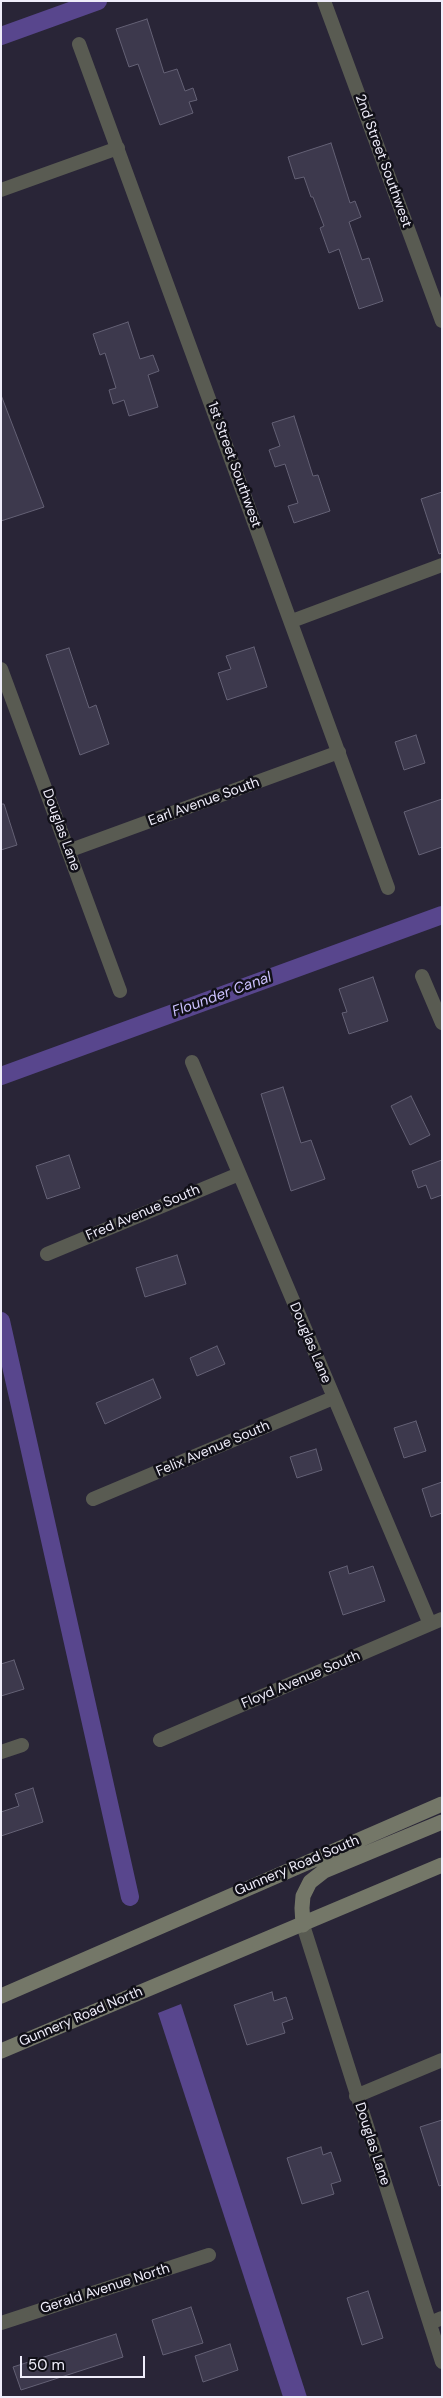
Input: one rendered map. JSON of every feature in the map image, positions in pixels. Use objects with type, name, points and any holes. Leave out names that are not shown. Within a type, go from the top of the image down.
[{"type":"main road","name":"Gunnery Road South","points":[[7,1993],[442,1804]]},
{"type":"main road","points":[[441,1865],[303,1925],[303,1896],[310,1882],[324,1871],[442,1822]]},
{"type":"main road","name":"Gunnery Road North","points":[[1,2051],[303,1925]]},
{"type":"main road","points":[[1,2001],[7,1993]]},
{"type":"street","name":"2nd Street Southwest","points":[[324,1],[442,321]]},
{"type":"street","name":"1st Street Southwest","points":[[79,44],[292,621],[388,888]]},
{"type":"street","points":[[1,190],[118,148]]},
{"type":"street","points":[[292,621],[442,565]]},
{"type":"street","name":"Douglas Lane","points":[[1,669],[120,991]]},
{"type":"street","name":"Earl Avenue South","points":[[68,851],[339,752]]},
{"type":"street","points":[[422,976],[442,1023]]},
{"type":"street","name":"Douglas Lane","points":[[192,1062],[334,1398],[436,1622]]},
{"type":"street","name":"Fred Avenue South","points":[[46,1254],[239,1174]]},
{"type":"street","name":"Felix Avenue South","points":[[93,1500],[334,1398]]},
{"type":"street","name":"Floyd Avenue South","points":[[160,1740],[436,1622]]},
{"type":"street","points":[[1,1752],[22,1745]]},
{"type":"street","name":"Douglas Lane","points":[[303,1925],[356,2096],[436,2321],[442,2362]]},
{"type":"street","points":[[356,2096],[442,2060]]},
{"type":"street","name":"Gerald Avenue North","points":[[1,2323],[209,2255]]},
{"type":"shaded area","points":[[181,2004],[307,2397],[283,2397],[158,2013]]},
{"type":"building","points":[[147,19],[164,73],[177,69],[185,91],[193,88],[197,100],[189,102],[193,113],[160,125],[138,64],[129,67],[116,29]]},
{"type":"building","points":[[331,143],[350,203],[355,201],[361,217],[349,222],[362,260],[369,258],[383,301],[359,309],[339,249],[329,253],[320,228],[324,226],[313,197],[311,197],[304,177],[295,179],[288,157]]},
{"type":"building","points":[[128,322],[140,359],[153,355],[159,371],[148,375],[158,407],[129,416],[124,400],[113,404],[109,390],[116,388],[105,353],[100,355],[93,334]]},
{"type":"building","points":[[1,395],[44,507],[1,521]]},
{"type":"building","points":[[294,416],[313,476],[318,475],[330,511],[294,523],[288,506],[298,503],[285,464],[275,467],[269,450],[280,446],[272,423]]},
{"type":"building","points":[[442,492],[442,553],[439,554],[421,499]]},
{"type":"building","points":[[254,647],[267,687],[227,700],[218,673],[231,669],[226,656]]},
{"type":"building","points":[[69,648],[89,708],[96,705],[109,744],[80,755],[46,655]]},
{"type":"building","points":[[416,735],[425,763],[404,770],[395,742]]},
{"type":"building","points":[[442,799],[442,847],[419,855],[404,812]]},
{"type":"building","points":[[1,804],[4,804],[17,845],[1,850]]},
{"type":"building","points":[[373,977],[388,1021],[349,1034],[342,1013],[347,1012],[339,989]]},
{"type":"building","points":[[283,1087],[301,1143],[311,1140],[325,1179],[291,1191],[261,1094]]},
{"type":"building","points":[[411,1096],[430,1135],[410,1145],[391,1106]]},
{"type":"building","points":[[69,1155],[80,1188],[47,1199],[36,1166]]},
{"type":"building","points":[[442,1160],[442,1195],[431,1199],[426,1185],[418,1188],[412,1171]]},
{"type":"building","points":[[177,1255],[186,1284],[145,1297],[136,1268]]},
{"type":"building","points":[[217,1346],[225,1364],[197,1376],[190,1358]]},
{"type":"building","points":[[153,1379],[161,1398],[105,1424],[96,1403]]},
{"type":"building","points":[[416,1421],[426,1451],[404,1458],[394,1428]]},
{"type":"building","points":[[316,1449],[322,1470],[297,1478],[290,1457]]},
{"type":"building","points":[[442,1482],[442,1513],[431,1517],[422,1489]]},
{"type":"building","points":[[347,1566],[349,1574],[373,1566],[385,1601],[343,1615],[329,1572]]},
{"type":"building","points":[[14,1660],[24,1689],[1,1696],[1,1664]]},
{"type":"building","points":[[33,1788],[43,1822],[1,1836],[1,1812],[19,1806],[15,1794]]},
{"type":"building","points":[[272,1992],[274,2001],[286,1997],[293,2019],[282,2023],[285,2033],[247,2045],[234,2005]]},
{"type":"building","points":[[442,2120],[442,2185],[439,2186],[420,2127]]},
{"type":"building","points":[[321,2147],[323,2155],[331,2152],[341,2181],[331,2184],[334,2194],[302,2204],[287,2158]]},
{"type":"building","points":[[368,2291],[383,2338],[362,2345],[347,2298]]},
{"type":"building","points":[[191,2307],[203,2343],[163,2355],[152,2320]]},
{"type":"building","points":[[116,2334],[123,2357],[21,2390],[13,2367]]},
{"type":"building","points":[[230,2344],[238,2370],[203,2382],[195,2356]]},
{"type":"waterway","points":[[1,36],[98,1]]},
{"type":"waterway","name":"Flounder Canal","points":[[1,1076],[442,915]]},
{"type":"waterway","points":[[1,1321],[130,1897]]}]
